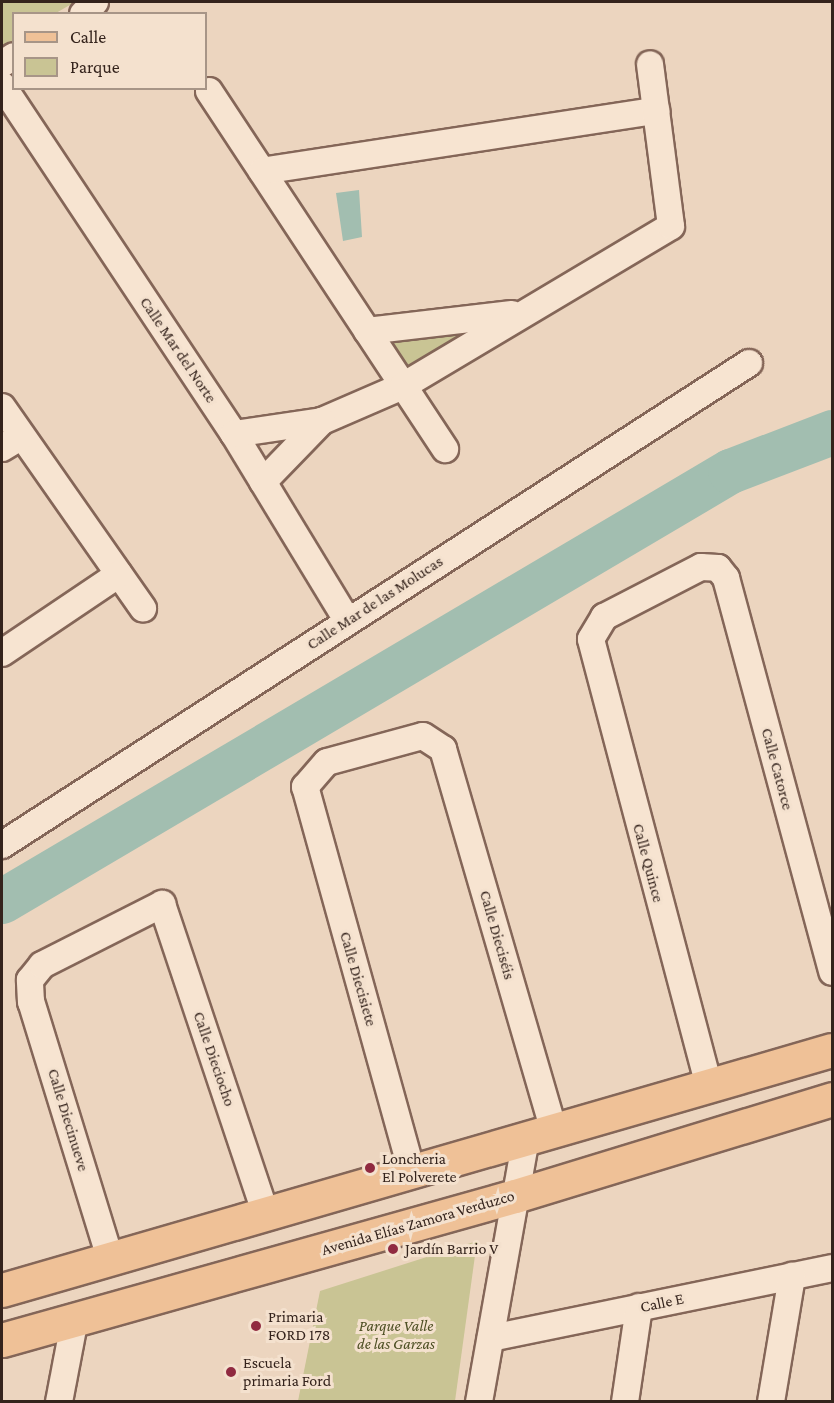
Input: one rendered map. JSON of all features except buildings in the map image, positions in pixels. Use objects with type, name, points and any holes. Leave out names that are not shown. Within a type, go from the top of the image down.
[{"type":"main road","points":[[2,1290],[832,1050]]},
{"type":"main road","name":"Avenida Elías Zamora Verduzco","points":[[2,1340],[515,1196],[832,1099]]},
{"type":"street","points":[[234,434],[322,421],[404,386],[518,314],[671,226],[650,64]]},
{"type":"street","name":"Calle Mar del Norte","points":[[2,85],[234,434],[347,620]]},
{"type":"street","points":[[209,91],[445,449]]},
{"type":"street","points":[[262,171],[656,111]]},
{"type":"street","points":[[367,331],[518,314]]},
{"type":"street","name":"Calle Mar de las Molucas","points":[[2,845],[347,620],[749,363]]},
{"type":"street","points":[[2,407],[12,442],[119,574],[143,608]]},
{"type":"street","points":[[263,482],[322,421]]},
{"type":"street","name":"Calle Quince","points":[[709,1086],[591,639],[604,617],[701,567],[718,567]]},
{"type":"street","name":"Calle Catorce","points":[[718,567],[726,578],[832,972]]},
{"type":"street","points":[[2,653],[119,574]]},
{"type":"street","name":"Calle Diecisiete","points":[[412,1172],[304,787],[327,762],[423,736],[436,741]]},
{"type":"street","name":"Calle Dieciséis","points":[[436,741],[443,749],[540,1135]]},
{"type":"street","name":"Calle Diecinueve","points":[[110,1258],[31,1002],[30,980],[42,965],[162,904]]},
{"type":"street","name":"Calle Dieciocho","points":[[162,904],[266,1214]]},
{"type":"street","points":[[479,1401],[515,1196],[540,1135]]},
{"type":"street","name":"Calle E","points":[[491,1338],[832,1268]]},
{"type":"street","points":[[771,1401],[792,1276]]},
{"type":"street","points":[[625,1401],[639,1307]]},
{"type":"street","points":[[59,1401],[75,1318]]},
{"type":"green space","points":[[2,2],[75,2],[58,12],[12,12],[12,42],[2,49]]},
{"type":"green space","points":[[472,326],[475,333],[412,373],[391,339]]},
{"type":"green space","name":"Parque Valle de las Garzas","points":[[477,1241],[455,1401],[298,1401],[320,1291]]},
{"type":"shaded area","points":[[359,190],[362,237],[343,241],[336,193]]},
{"type":"waterway","points":[[2,901],[730,471],[832,432]]},
{"type":"place","name":"Loncheria El Polverete","points":[[370,1168]]},
{"type":"place","name":"Jardín Barrio V","points":[[393,1249]]},
{"type":"place","name":"Primaria FORD 178","points":[[256,1326]]},
{"type":"place","name":"Escuela primaria Ford","points":[[231,1372]]}]
